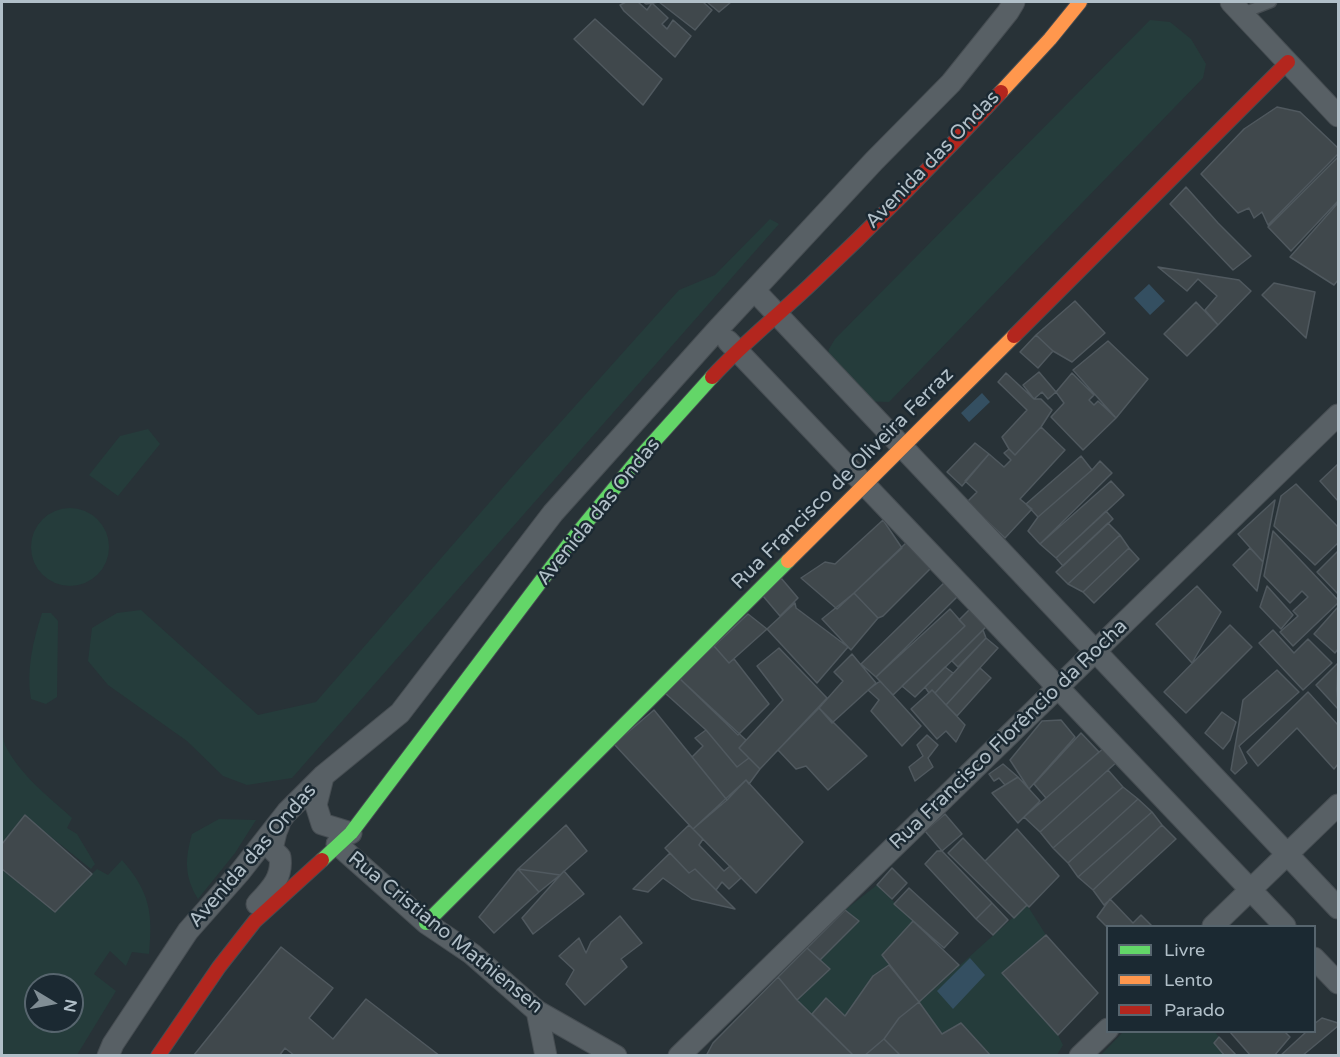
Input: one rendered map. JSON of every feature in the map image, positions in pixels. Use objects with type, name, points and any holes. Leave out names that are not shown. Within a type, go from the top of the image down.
[{"type":"street","name":"Avenida das Ondas","points":[[108,1056],[113,1044],[188,931],[240,872],[287,812],[323,776],[400,712],[553,513],[717,330],[874,161],[951,83],[1014,2]]},
{"type":"street","name":"Avenida das Ondas","points":[[158,1056],[232,949],[255,921],[344,839],[572,540],[640,457],[736,350],[808,287],[965,131],[1050,39],[1080,2]]},
{"type":"street","points":[[1237,7],[1338,116]]},
{"type":"street","name":"Rua Francisco de Oliveira Ferraz","points":[[426,923],[1288,62]]},
{"type":"street","points":[[755,291],[1338,908]]},
{"type":"street","points":[[717,330],[1283,925]]},
{"type":"street","name":"Rua Francisco Florêncio da Rocha","points":[[679,1056],[1338,415]]},
{"type":"street","points":[[323,776],[316,805],[322,825],[344,839]]},
{"type":"street","points":[[1215,925],[1338,805]]},
{"type":"street","points":[[232,949],[256,905],[278,879],[282,869],[280,857],[272,849],[276,832],[287,812]]},
{"type":"street","name":"Rua Cristiano Mathiensen","points":[[344,839],[426,923],[472,954],[537,1011],[616,1056]]},
{"type":"street","points":[[1316,960],[1338,983]]},
{"type":"street","points":[[537,1011],[546,1056]]},
{"type":"street","points":[[1080,1056],[1106,1030]]},
{"type":"lane","points":[[1237,7],[1271,2]]},
{"type":"green space","points":[[1150,20],[1170,22],[1191,39],[1206,64],[1203,78],[889,402],[856,401],[826,364],[829,349],[835,339]]},
{"type":"green space","points":[[770,219],[779,224],[292,778],[247,785],[223,776],[187,741],[108,685],[88,661],[92,628],[117,613],[141,610],[258,715],[316,702],[516,472],[679,290],[715,275]]},
{"type":"green space","points":[[148,429],[160,444],[118,496],[89,475],[120,436]]},
{"type":"green space","points":[[70,508],[85,511],[98,519],[106,532],[109,547],[106,562],[98,575],[85,583],[70,586],[55,583],[42,575],[34,562],[31,547],[34,532],[42,519],[55,511]]},
{"type":"green space","points":[[42,613],[51,613],[58,621],[57,697],[46,704],[31,699],[29,677],[31,656]]},
{"type":"green space","points":[[2,727],[5,745],[18,766],[72,818],[67,828],[77,834],[95,864],[91,869],[25,816],[2,844]]},
{"type":"green space","points":[[219,819],[256,820],[235,853],[198,899],[190,883],[187,867],[192,834]]},
{"type":"green space","points":[[122,860],[139,882],[150,915],[149,954],[132,952],[126,966],[110,951],[94,974],[116,991],[77,1055],[2,1055],[2,869],[54,911],[97,869],[108,875]]},
{"type":"green space","points":[[877,885],[913,921],[882,955],[889,965],[873,976],[845,1016],[826,999],[812,1014],[797,1000],[829,969],[820,960],[858,921],[845,910]]},
{"type":"green space","points":[[1027,905],[1046,935],[1003,973],[1058,1035],[1063,1045],[1057,1055],[991,1055],[961,1023],[942,1034],[919,1002]]},
{"type":"green space","points":[[1122,1033],[1216,1033],[1225,1056],[1100,1056]]},
{"type":"water","points":[[1149,284],[1165,301],[1150,315],[1134,298]]},
{"type":"water","points":[[982,393],[990,402],[969,422],[961,413]]},
{"type":"water","points":[[970,958],[985,975],[953,1009],[937,991]]},
{"type":"building","points":[[626,2],[638,2],[647,10],[652,3],[668,18],[662,24],[667,29],[673,20],[691,36],[675,57],[624,11],[620,5]]},
{"type":"building","points":[[659,2],[703,2],[712,10],[695,30]]},
{"type":"building","points":[[707,2],[731,2],[719,12]]},
{"type":"building","points":[[595,19],[662,79],[643,105],[574,39]]},
{"type":"building","points":[[1277,107],[1300,112],[1338,148],[1338,154],[1268,225],[1262,212],[1254,218],[1249,208],[1238,213],[1201,174],[1244,129]]},
{"type":"building","points":[[1338,157],[1338,201],[1291,251],[1268,227]]},
{"type":"building","points":[[1186,187],[1251,256],[1233,270],[1170,204]]},
{"type":"building","points":[[1338,203],[1338,280],[1334,285],[1290,257]]},
{"type":"building","points":[[1158,267],[1239,280],[1251,291],[1218,325],[1205,310],[1217,296],[1198,279],[1187,291]]},
{"type":"building","points":[[1274,283],[1315,292],[1306,338],[1262,295]]},
{"type":"building","points":[[1075,301],[1105,333],[1072,362],[1053,351],[1036,335]]},
{"type":"building","points":[[1196,302],[1218,325],[1187,356],[1164,334]]},
{"type":"building","points":[[1036,335],[1053,351],[1038,368],[1020,352]]},
{"type":"building","points":[[1108,341],[1148,379],[1116,418],[1073,370]]},
{"type":"building","points":[[1039,372],[1056,392],[1048,399],[1042,392],[1034,399],[1023,385]]},
{"type":"building","points":[[1006,373],[1034,399],[1041,399],[1052,410],[1041,427],[1015,455],[1002,437],[1027,410],[998,382]]},
{"type":"building","points":[[1072,373],[1094,395],[1089,400],[1094,405],[1098,401],[1116,418],[1083,450],[1051,417],[1064,403],[1056,392]]},
{"type":"building","points":[[1041,427],[1065,450],[1020,499],[1032,509],[1005,538],[967,502],[977,492],[965,481],[989,454],[1004,467],[1011,460],[1004,453],[1009,449],[1015,455]]},
{"type":"building","points":[[975,443],[989,454],[962,486],[947,472]]},
{"type":"building","points":[[1081,456],[1092,470],[1038,517],[1026,504]]},
{"type":"building","points":[[1100,461],[1112,473],[1040,544],[1028,531],[1038,517]]},
{"type":"building","points":[[1338,464],[1338,501],[1320,481]]},
{"type":"building","points":[[1111,481],[1124,495],[1056,558],[1040,544]]},
{"type":"building","points":[[1296,484],[1338,527],[1338,543],[1315,565],[1274,526],[1281,496]]},
{"type":"building","points":[[1275,500],[1263,562],[1238,534]]},
{"type":"building","points":[[1106,511],[1113,519],[1063,566],[1056,558]]},
{"type":"building","points":[[883,520],[902,548],[837,609],[801,578],[825,562],[835,564]]},
{"type":"building","points":[[1108,523],[1120,535],[1068,584],[1056,572]]},
{"type":"building","points":[[1273,531],[1338,600],[1338,603],[1293,646],[1280,632],[1298,616],[1293,611],[1308,597],[1302,591],[1290,603],[1264,576]]},
{"type":"building","points":[[1120,535],[1129,548],[1083,592],[1068,584]]},
{"type":"building","points":[[907,542],[933,566],[883,616],[878,618],[854,593]]},
{"type":"building","points":[[1129,548],[1139,559],[1094,603],[1083,592]]},
{"type":"building","points":[[1250,548],[1263,562],[1257,591],[1233,565]]},
{"type":"building","points":[[1338,551],[1338,594],[1317,572]]},
{"type":"building","points":[[781,578],[798,598],[780,616],[763,596]]},
{"type":"building","points":[[946,581],[959,595],[876,677],[861,664]]},
{"type":"building","points":[[1197,586],[1221,612],[1192,663],[1156,624]]},
{"type":"building","points":[[1267,586],[1293,615],[1281,629],[1260,607]]},
{"type":"building","points":[[854,593],[878,618],[851,650],[822,619]]},
{"type":"building","points":[[795,603],[796,608],[848,647],[817,683],[767,629]]},
{"type":"building","points":[[1338,607],[1338,649],[1335,653],[1314,634]]},
{"type":"building","points":[[950,609],[965,626],[893,695],[876,677]]},
{"type":"building","points":[[970,609],[987,626],[915,697],[902,686],[965,626],[959,620]]},
{"type":"building","points":[[748,614],[767,629],[729,663],[714,646]]},
{"type":"building","points":[[1230,625],[1252,647],[1186,713],[1164,692]]},
{"type":"building","points":[[983,630],[986,638],[958,667],[952,661]]},
{"type":"building","points":[[1273,630],[1294,653],[1308,639],[1332,663],[1303,690],[1259,643]]},
{"type":"building","points":[[986,638],[998,648],[946,705],[935,693]]},
{"type":"building","points":[[714,646],[729,663],[734,659],[769,704],[738,735],[678,677]]},
{"type":"building","points":[[779,648],[827,698],[760,769],[739,748],[783,700],[757,666]]},
{"type":"building","points":[[852,654],[876,683],[832,723],[819,708],[843,681],[834,672]]},
{"type":"building","points":[[1338,663],[1337,689],[1338,709],[1316,685]]},
{"type":"building","points":[[945,667],[953,673],[935,693],[932,690],[929,693],[925,687]]},
{"type":"building","points":[[980,668],[991,678],[957,716],[946,705]]},
{"type":"building","points":[[1277,670],[1299,692],[1239,746],[1247,763],[1235,774],[1231,770],[1243,700]]},
{"type":"building","points":[[678,677],[746,740],[739,748],[749,758],[737,767],[706,730],[665,693]]},
{"type":"building","points":[[880,681],[921,726],[902,746],[871,711],[879,700],[868,690]]},
{"type":"building","points":[[932,690],[965,725],[956,742],[946,731],[937,739],[911,709]]},
{"type":"building","points":[[1308,692],[1338,725],[1338,764],[1334,769],[1297,728],[1258,766],[1247,752]]},
{"type":"building","points":[[819,708],[867,756],[828,790],[806,766],[796,769],[778,750]]},
{"type":"building","points":[[654,710],[727,800],[693,829],[614,744]]},
{"type":"building","points":[[1222,712],[1236,722],[1230,740],[1223,749],[1205,733]]},
{"type":"building","points":[[1061,720],[1075,737],[1029,789],[1010,760],[1042,721]]},
{"type":"building","points":[[706,730],[737,767],[749,758],[760,769],[749,784],[746,780],[727,800],[692,757],[703,746],[695,738]]},
{"type":"building","points":[[1081,733],[1099,752],[1046,798],[1034,784]]},
{"type":"building","points":[[927,735],[938,745],[928,758],[933,767],[915,781],[909,767],[923,756],[917,745]]},
{"type":"building","points":[[1105,747],[1119,760],[1040,832],[1024,817]]},
{"type":"building","points":[[1003,764],[1018,777],[1005,785],[999,778],[994,781],[989,774]]},
{"type":"building","points":[[1108,770],[1123,787],[1053,848],[1040,832]]},
{"type":"building","points":[[1018,777],[1040,801],[1018,823],[992,793]]},
{"type":"building","points":[[746,780],[803,842],[756,893],[693,829]]},
{"type":"building","points":[[1123,787],[1138,799],[1068,863],[1053,848]]},
{"type":"building","points":[[1138,799],[1152,812],[1078,877],[1068,863]]},
{"type":"building","points":[[1152,812],[1162,825],[1093,890],[1078,877]]},
{"type":"building","points":[[945,814],[962,834],[942,851],[925,831]]},
{"type":"building","points":[[25,815],[92,874],[55,912],[2,869],[2,844]]},
{"type":"building","points":[[566,825],[587,851],[560,875],[518,869]]},
{"type":"building","points":[[689,825],[703,839],[699,845],[724,871],[730,866],[741,878],[729,889],[722,882],[716,890],[695,869],[689,873],[665,848]]},
{"type":"building","points":[[1162,825],[1176,839],[1104,905],[1093,890]]},
{"type":"building","points":[[1017,829],[1059,876],[1029,907],[985,861]]},
{"type":"building","points":[[963,838],[1027,905],[1014,918],[948,853]]},
{"type":"building","points":[[937,851],[942,851],[992,903],[976,919],[925,864]]},
{"type":"building","points":[[670,853],[689,873],[695,869],[735,909],[692,899],[663,878],[648,892],[633,889]]},
{"type":"building","points":[[892,868],[907,883],[892,899],[877,885]]},
{"type":"building","points":[[518,869],[539,892],[494,933],[479,917]]},
{"type":"building","points":[[518,869],[560,875],[539,892]]},
{"type":"building","points":[[564,871],[584,894],[533,934],[522,918]]},
{"type":"building","points":[[909,888],[958,933],[944,948],[894,904]]},
{"type":"building","points":[[1110,899],[1133,923],[1141,915],[1151,925],[1106,926],[1097,917]]},
{"type":"building","points":[[992,903],[1008,920],[993,935],[976,919]]},
{"type":"building","points":[[845,910],[859,921],[820,960],[807,948]]},
{"type":"building","points":[[620,916],[642,943],[621,959],[627,967],[585,1005],[566,984],[574,970],[559,956],[579,938],[586,953],[591,942]]},
{"type":"building","points":[[913,921],[959,965],[919,1002],[882,955]]},
{"type":"building","points":[[1046,935],[1098,993],[1058,1035],[1002,973]]},
{"type":"building","points":[[281,947],[333,988],[309,1018],[333,1039],[366,999],[440,1056],[295,1056],[285,1048],[279,1056],[194,1055]]},
{"type":"building","points":[[807,948],[830,969],[797,1000],[778,977]]},
{"type":"building","points":[[889,965],[919,1002],[899,1018],[884,1039],[864,1056],[854,1056],[812,1014],[826,998],[845,1016],[873,976]]},
{"type":"building","points":[[778,977],[797,1000],[854,1056],[706,1056],[713,1043]]},
{"type":"building","points":[[919,1002],[942,1034],[961,1023],[991,1056],[901,1056],[884,1039],[899,1018]]},
{"type":"building","points":[[1322,1018],[1338,1023],[1338,1026],[1302,1056],[1280,1056],[1305,1033],[1316,1033],[1316,1022]]},
{"type":"building","points":[[1231,1033],[1286,1033],[1290,1037],[1274,1056],[1251,1056]]},
{"type":"building","points":[[1219,1037],[1237,1056],[1225,1056],[1214,1043]]},
{"type":"building","points":[[884,1039],[901,1056],[864,1056]]},
{"type":"traffic: fast","points":[[322,860],[351,833],[572,540],[640,457],[712,377]]},
{"type":"traffic: fast","points":[[426,923],[788,561]]},
{"type":"traffic: slow","points":[[1001,92],[1050,39],[1080,2]]},
{"type":"traffic: slow","points":[[788,561],[1014,336]]},
{"type":"traffic: jam","points":[[1014,336],[1288,62]]},
{"type":"traffic: jam","points":[[712,377],[882,215],[1001,92]]},
{"type":"traffic: jam","points":[[158,1056],[219,967],[255,921],[322,860]]}]
